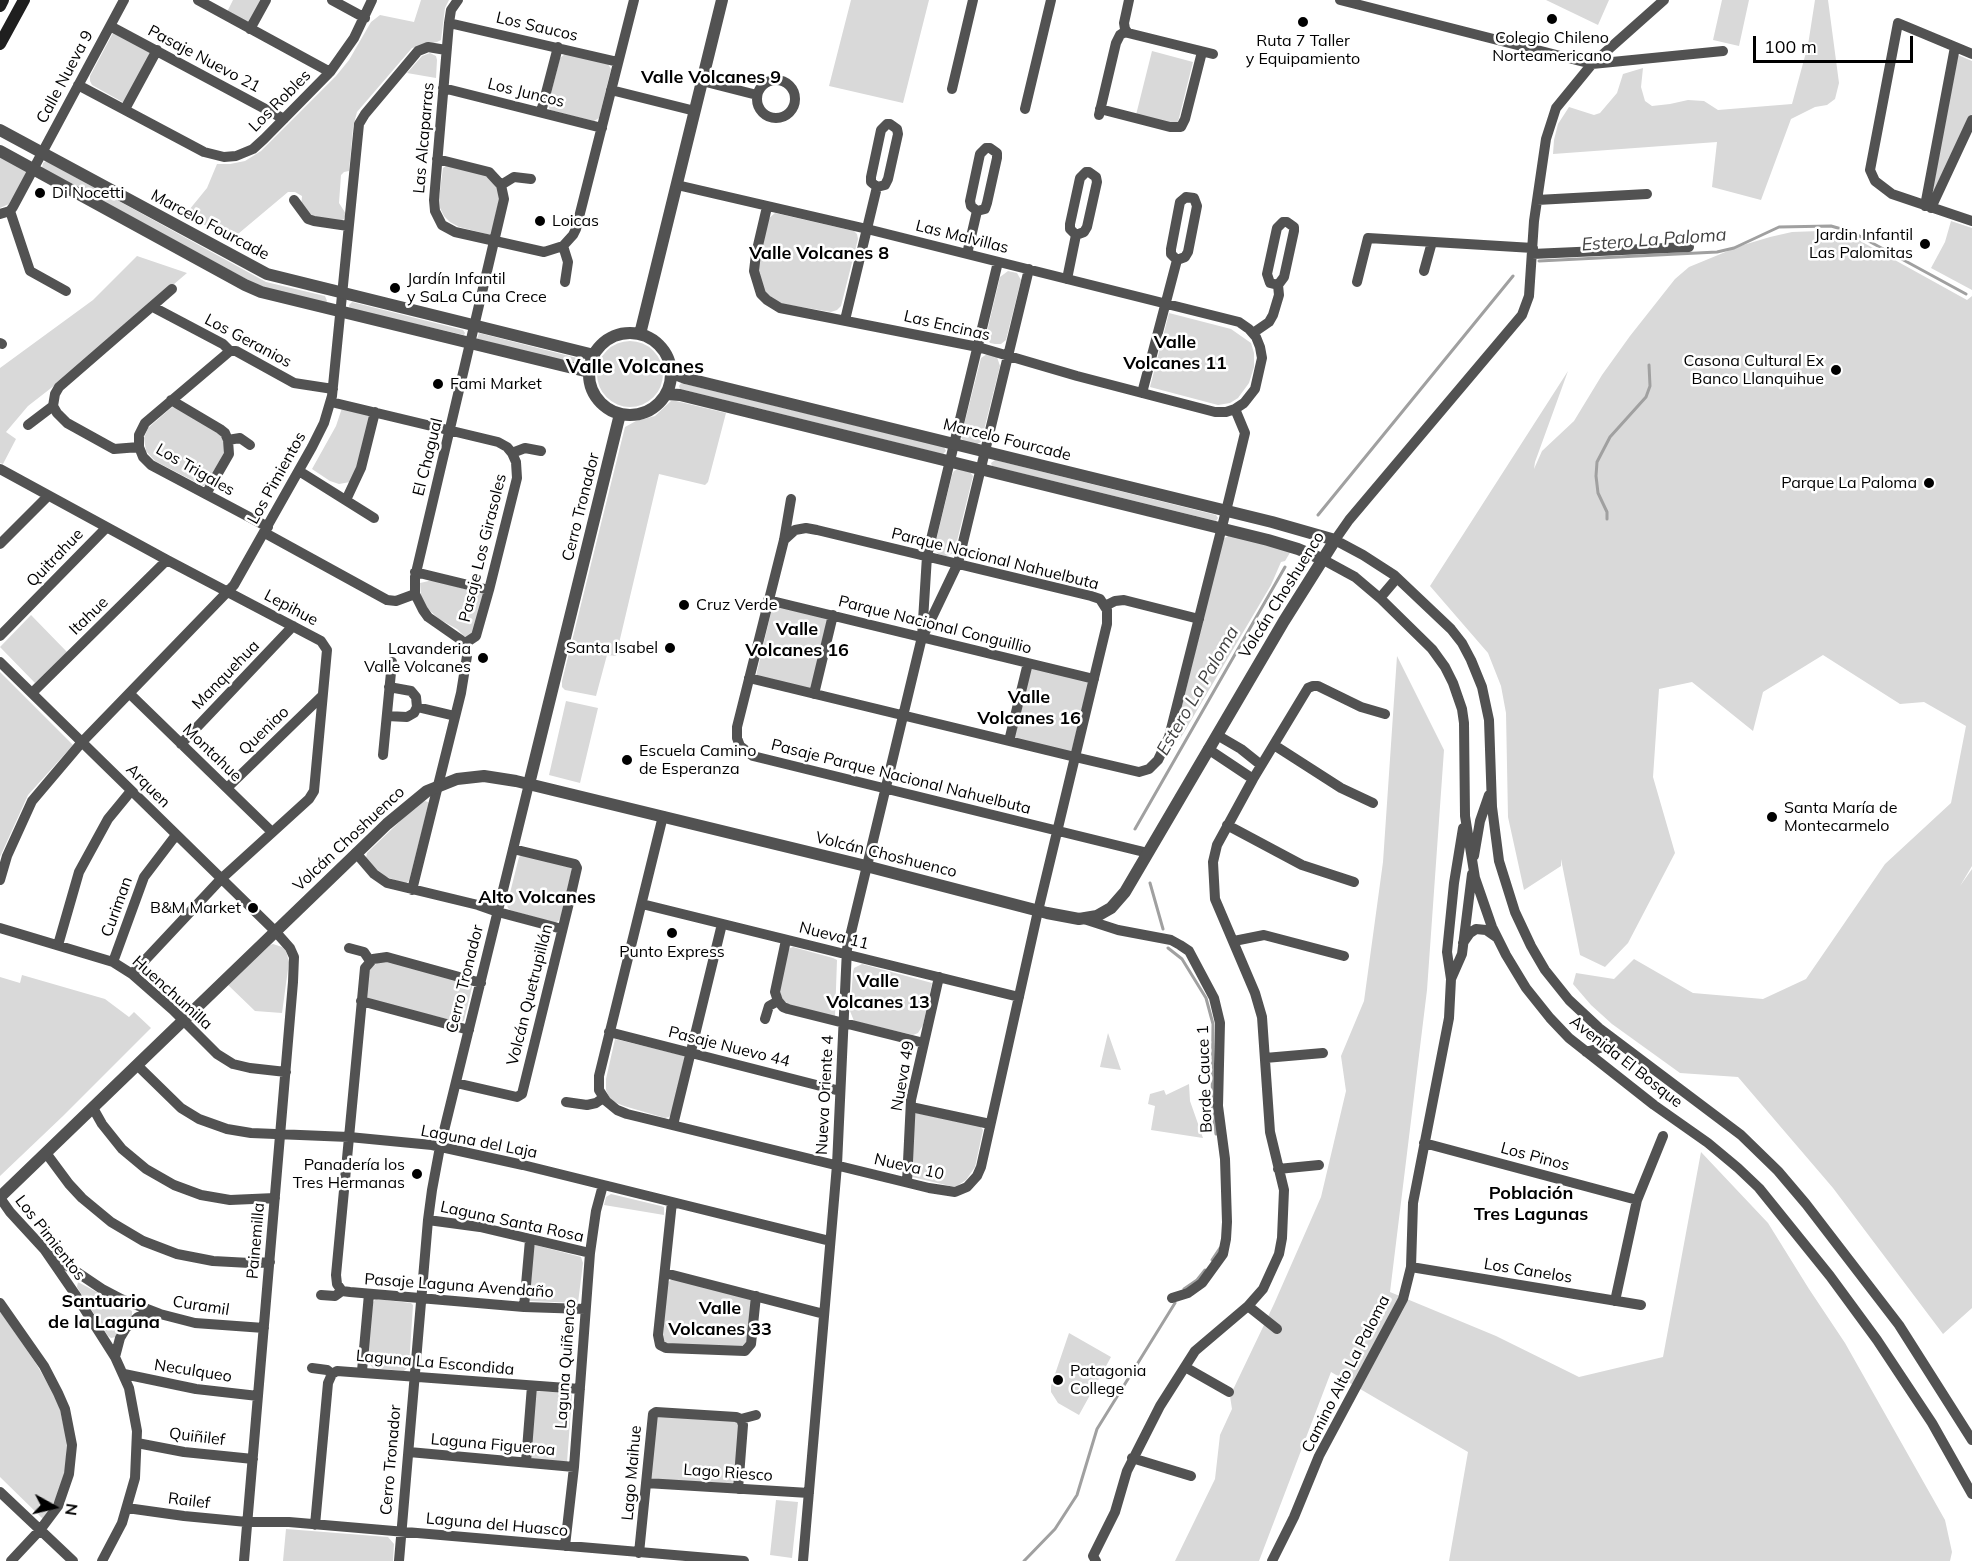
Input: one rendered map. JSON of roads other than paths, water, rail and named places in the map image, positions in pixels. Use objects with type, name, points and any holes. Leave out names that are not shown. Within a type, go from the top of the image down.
[{"type":"main road","points":[[0,6],[3,0]]},
{"type":"main road","points":[[0,44],[24,0]]},
{"type":"street","name":"Calle Nueva 9","points":[[5,213],[42,153],[124,0]]},
{"type":"street","points":[[198,0],[330,72]]},
{"type":"street","points":[[250,29],[266,0]]},
{"type":"street","points":[[332,0],[365,18]]},
{"type":"street","name":"Los Robles","points":[[78,85],[204,152],[224,157],[236,156],[253,149],[330,72],[354,38],[372,0]]},
{"type":"street","name":"Las Alcaparras","points":[[458,0],[451,10],[446,50],[434,206],[438,219],[442,225],[455,232],[495,242],[544,252],[563,246]]},
{"type":"street","points":[[565,282],[568,262],[563,246],[573,236],[576,229],[634,0]]},
{"type":"street","points":[[640,334],[722,0]]},
{"type":"street","points":[[952,88],[973,0]]},
{"type":"street","points":[[1025,109],[1051,0]]},
{"type":"street","points":[[1126,31],[1120,35],[1116,43],[1100,112],[1175,128],[1181,127],[1207,53],[1135,36],[1126,31],[1124,23],[1129,0]]},
{"type":"street","points":[[1340,0],[1592,64],[1724,51]]},
{"type":"street","name":"Volcán Choshuenco","points":[[0,1197],[404,809],[420,796],[457,779],[484,776],[529,784],[866,866],[1038,911],[1083,919],[1104,912],[1121,898],[1322,559],[1349,520],[1519,320],[1529,300],[1534,221],[1546,139],[1553,115],[1563,97],[1592,64],[1664,0]]},
{"type":"street","name":"Los Saucos","points":[[449,23],[618,62]]},
{"type":"street","points":[[1972,54],[1898,23],[1870,170],[1875,181],[1892,194],[1972,221]]},
{"type":"street","name":"Pasaje Nuevo 21","points":[[110,26],[284,119]]},
{"type":"street","name":"Los Pimientos","points":[[0,880],[7,856],[32,801],[82,742],[239,579],[299,471],[324,423],[331,402],[357,133],[361,119],[418,51],[428,47],[446,50]]},
{"type":"street","points":[[541,112],[558,47]]},
{"type":"street","points":[[1928,207],[1955,47]]},
{"type":"street","points":[[125,109],[157,51]]},
{"type":"street","points":[[702,81],[757,95]]},
{"type":"street","name":"Los Juncos","points":[[443,88],[602,128]]},
{"type":"street","points":[[611,90],[695,111]]},
{"type":"street","points":[[1928,207],[1972,120]]},
{"type":"street","points":[[890,124],[897,129],[898,134],[885,184],[877,187],[873,186],[871,177],[881,130],[890,124]]},
{"type":"street","name":"Marcelo Fourcade","points":[[0,130],[267,274],[594,355]]},
{"type":"street","points":[[986,148],[990,148],[997,153],[995,169],[985,208],[977,211],[970,206],[970,201],[980,154],[986,148]]},
{"type":"street","points":[[0,151],[261,292],[589,372]]},
{"type":"street","points":[[437,159],[489,172],[501,185],[514,177],[531,179]]},
{"type":"street","points":[[1089,172],[1096,177],[1087,227],[1084,232],[1076,235],[1070,229],[1072,213],[1080,178],[1089,172]]},
{"type":"street","name":"El Chagual","points":[[416,594],[416,572],[504,204],[501,185]]},
{"type":"street","name":"Las Malvillas","points":[[677,185],[867,229],[1239,322],[1253,333]]},
{"type":"street","points":[[845,320],[877,187]]},
{"type":"street","points":[[1537,200],[1647,194]]},
{"type":"street","points":[[1186,196],[1190,196],[1197,202],[1192,229],[1185,257],[1177,260],[1173,258],[1170,249],[1180,202],[1186,196]]},
{"type":"street","points":[[294,200],[308,219],[314,222],[348,226]]},
{"type":"street","points":[[126,219],[135,203]]},
{"type":"street","name":"Las Encinas","points":[[767,207],[754,264],[755,280],[766,300],[780,308],[978,346],[1215,412],[1235,409]]},
{"type":"street","points":[[967,254],[977,211]]},
{"type":"street","points":[[5,213],[30,271],[66,291]]},
{"type":"street","points":[[791,499],[784,540],[749,678],[1075,757],[1139,772],[1145,771],[1154,766],[1169,737],[1245,433],[1235,409],[1251,397],[1260,374],[1262,358],[1260,346],[1253,333],[1269,322],[1274,315],[1279,295],[1278,285],[1284,277],[1294,231],[1291,224],[1287,222],[1283,222],[1277,228],[1267,274],[1270,283],[1278,285]]},
{"type":"street","points":[[1067,279],[1076,235]]},
{"type":"street","points":[[1357,282],[1368,238],[1532,251],[1689,247]]},
{"type":"street","points":[[1424,272],[1432,242]]},
{"type":"street","points":[[1142,393],[1177,260]]},
{"type":"street","points":[[922,637],[927,556],[998,262]]},
{"type":"street","points":[[922,637],[958,563],[1029,269]]},
{"type":"street","points":[[139,447],[117,450],[111,448],[67,423],[57,414],[53,406],[55,394],[59,387],[172,289]]},
{"type":"street","name":"Los Geranios","points":[[153,307],[224,344],[230,351],[236,351],[294,383],[333,389]]},
{"type":"street","points":[[631,332],[640,334],[656,342],[667,355],[672,373],[670,384],[661,402],[646,412],[620,414],[612,411],[598,399],[590,382],[589,372],[599,347],[614,336],[631,332]]},
{"type":"street","name":"Los Trigales","points":[[230,351],[145,423],[139,435],[139,447],[143,457],[151,465],[206,494],[387,600],[396,601],[416,594]]},
{"type":"street","name":"Marcelo Fourcade","points":[[672,373],[1335,540]]},
{"type":"street","points":[[666,394],[680,395],[1222,529],[1298,549],[1322,559]]},
{"type":"street","points":[[171,400],[220,429],[228,440],[229,454],[206,494]]},
{"type":"street","name":"Pasaje Los Girasoles","points":[[331,402],[498,442],[512,453],[516,462],[517,478],[489,590],[476,636],[464,644]]},
{"type":"street","points":[[28,425],[53,406]]},
{"type":"street","points":[[346,500],[361,468],[375,412]]},
{"type":"street","name":"Cerro Tronador","points":[[399,1561],[428,1220],[440,1147],[620,414]]},
{"type":"street","points":[[228,440],[240,438],[250,445]]},
{"type":"street","name":"Pasaje Los Girasoles","points":[[512,453],[525,448],[541,451]]},
{"type":"street","name":"Lepihue","points":[[0,469],[106,528],[321,641],[327,650],[314,791],[309,799],[222,879],[132,974]]},
{"type":"street","points":[[299,471],[374,518]]},
{"type":"street","points":[[0,544],[48,496]]},
{"type":"street","name":"Quitrahue","points":[[0,636],[106,528]]},
{"type":"street","name":"Parque Nacional Nahuelbuta","points":[[784,540],[791,532],[806,528],[1091,596],[1100,599],[1106,606],[1107,624],[1038,911]]},
{"type":"street","name":"Avenida El Bosque","points":[[1335,540],[1370,558],[1397,578],[1450,628],[1462,643],[1471,660],[1482,687],[1489,720],[1493,822],[1499,861],[1511,902],[1522,927],[1539,960],[1560,990],[1603,1032],[1741,1135],[1778,1171],[1899,1325],[1972,1440]]},
{"type":"street","name":"Avenida El Bosque","points":[[1322,559],[1354,577],[1380,598],[1437,656],[1449,674],[1457,692],[1465,728],[1465,816],[1473,866],[1483,905],[1497,939],[1512,966],[1556,1025],[1586,1052],[1654,1105],[1708,1143],[1759,1188],[1815,1257],[1877,1340],[1932,1423],[1972,1494]]},
{"type":"street","name":"Itahue","points":[[32,693],[167,560]]},
{"type":"street","points":[[416,572],[489,590]]},
{"type":"street","points":[[1380,598],[1397,578]]},
{"type":"street","points":[[412,890],[467,665],[467,652],[464,644],[456,635],[426,615],[416,594]]},
{"type":"street","name":"Parque Nacional Conguillio","points":[[768,600],[1094,679]]},
{"type":"street","points":[[1106,606],[1115,601],[1124,600],[1199,619]]},
{"type":"street","points":[[814,694],[833,615]]},
{"type":"street","name":"Manquehua","points":[[181,744],[293,626]]},
{"type":"street","name":"Nueva Oriente 4","points":[[803,1561],[837,1165],[848,943],[922,637]]},
{"type":"street","name":"Arquen","points":[[0,662],[275,931]]},
{"type":"street","points":[[383,755],[392,662]]},
{"type":"street","points":[[1009,741],[1028,663]]},
{"type":"street","name":"Pasaje Parque Nacional Nahuelbuta","points":[[749,678],[737,738],[740,746],[753,756],[1148,853]]},
{"type":"street","points":[[1096,1561],[1093,1556],[1115,1512],[1132,1458],[1160,1406],[1195,1351],[1248,1306],[1263,1289],[1272,1272],[1282,1238],[1284,1190],[1270,1131],[1259,1005],[1215,899],[1213,878],[1217,845],[1261,765],[1308,688],[1313,686],[1385,714]]},
{"type":"street","points":[[387,716],[407,717],[414,713],[417,707],[416,697],[411,691],[389,687]]},
{"type":"street","name":"Montahue","points":[[130,694],[272,832]]},
{"type":"street","name":"Queniao","points":[[227,788],[322,696]]},
{"type":"street","points":[[417,707],[455,716]]},
{"type":"street","points":[[1217,735],[1241,749],[1261,765]]},
{"type":"street","points":[[1274,745],[1341,788],[1373,803]]},
{"type":"street","points":[[1208,749],[1253,779]]},
{"type":"street","points":[[58,945],[79,872],[108,819],[131,791]]},
{"type":"street","name":"Camino Alto La Paloma","points":[[1451,979],[1462,954],[1480,821],[1491,791]]},
{"type":"street","points":[[566,1102],[587,1105],[603,1098],[599,1090],[599,1076],[663,816]]},
{"type":"street","name":"Camino Alto La Paloma","points":[[1272,1561],[1294,1517],[1319,1456],[1403,1299],[1411,1268],[1413,1203],[1449,1018],[1451,979],[1447,952],[1454,883],[1465,816]]},
{"type":"street","points":[[1227,825],[1302,865],[1354,882]]},
{"type":"street","name":"Curiman","points":[[113,962],[144,877],[176,835]]},
{"type":"street","name":"Volcán Quetrupillán","points":[[456,1083],[520,1096],[562,929],[577,866],[513,849]]},
{"type":"street","points":[[356,853],[380,879],[395,886],[478,905],[562,929]]},
{"type":"street","name":"Nueva 11","points":[[642,904],[1019,997]]},
{"type":"street","name":"Nueva 10","points":[[603,1098],[617,1110],[673,1125],[948,1192],[961,1190],[977,1176],[981,1167],[1038,911]]},
{"type":"street","name":"Borde Cauce 1","points":[[1083,919],[1118,930],[1171,940],[1189,951],[1214,998],[1220,1023],[1218,1106],[1225,1159],[1226,1239],[1223,1254],[1202,1283],[1188,1293],[1172,1298]]},
{"type":"street","points":[[673,1125],[722,924]]},
{"type":"street","name":"Huenchumilla","points":[[0,928],[113,962],[132,974],[217,1054],[233,1064],[286,1072]]},
{"type":"street","points":[[1463,943],[1476,929],[1489,932],[1497,939]]},
{"type":"street","name":"Painemilla","points":[[244,1561],[295,963],[290,948],[275,931]]},
{"type":"street","points":[[1234,941],[1264,935],[1344,956]]},
{"type":"street","points":[[786,939],[775,987],[778,1001],[788,1009],[924,1043]]},
{"type":"street","points":[[349,948],[364,952],[370,961],[387,957],[481,982]]},
{"type":"street","name":"Pasaje Laguna Avendaño","points":[[370,961],[363,972],[336,1275],[338,1287],[342,1291],[369,1294],[524,1307],[585,1309]]},
{"type":"street","name":"Nueva 49","points":[[907,1182],[911,1107],[939,977]]},
{"type":"street","points":[[361,1001],[469,1030]]},
{"type":"street","points":[[765,1019],[769,1006],[778,1001]]},
{"type":"street","name":"Pasaje Nuevo 44","points":[[609,1032],[840,1091]]},
{"type":"street","points":[[1586,1052],[1600,1048],[1604,1040],[1603,1032]]},
{"type":"street","points":[[1265,1058],[1323,1053]]},
{"type":"street","name":"Laguna del Laja","points":[[137,1065],[170,1099],[199,1119],[220,1127],[238,1131],[349,1137],[440,1147],[523,1165],[830,1241]]},
{"type":"street","points":[[911,1107],[990,1124]]},
{"type":"street","points":[[93,1108],[112,1137],[128,1154],[146,1169],[174,1185],[187,1191],[216,1198],[245,1201],[275,1198]]},
{"type":"street","points":[[1615,1301],[1637,1200],[1663,1136]]},
{"type":"street","name":"Los Pinos","points":[[1424,1143],[1637,1200]]},
{"type":"street","points":[[46,1153],[82,1198],[111,1222],[143,1241],[177,1254],[213,1262],[270,1262]]},
{"type":"street","points":[[1278,1169],[1319,1165]]},
{"type":"street","name":"Laguna Quiñenco","points":[[565,1546],[574,1467],[590,1254],[596,1210],[603,1185]]},
{"type":"street","name":"Los Pimientos","points":[[0,1197],[10,1212],[44,1249],[116,1357],[133,1402],[137,1443],[135,1478],[128,1508],[116,1538],[102,1561]]},
{"type":"street","points":[[672,1202],[659,1343],[664,1347],[742,1352],[748,1350],[751,1344],[756,1296]]},
{"type":"street","name":"Laguna Santa Rosa","points":[[428,1220],[473,1226],[590,1254]]},
{"type":"street","points":[[524,1307],[530,1240]]},
{"type":"street","name":"Curamil","points":[[44,1249],[102,1289],[154,1312],[195,1323],[264,1328]]},
{"type":"street","name":"Los Canelos","points":[[1411,1268],[1641,1305]]},
{"type":"street","points":[[665,1273],[824,1314]]},
{"type":"street","points":[[321,1295],[335,1296],[342,1291]]},
{"type":"street","points":[[362,1371],[369,1294]]},
{"type":"street","points":[[0,1303],[44,1366],[62,1401],[68,1422],[72,1455],[66,1487],[58,1506],[40,1530],[11,1561]]},
{"type":"street","points":[[1248,1306],[1277,1329]]},
{"type":"street","points":[[116,1357],[120,1338],[126,1328],[138,1317],[154,1312]]},
{"type":"street","points":[[1185,1367],[1228,1392]]},
{"type":"street","points":[[312,1368],[327,1370],[332,1374]]},
{"type":"street","name":"Laguna La Escondida","points":[[315,1525],[328,1383],[332,1374],[340,1370],[362,1371],[580,1389]]},
{"type":"street","name":"Neculqueo","points":[[124,1374],[196,1389],[258,1396]]},
{"type":"street","points":[[526,1462],[532,1386]]},
{"type":"street","name":"Lago Maihue","points":[[639,1552],[652,1418],[656,1412],[736,1416],[741,1419],[756,1415]]},
{"type":"street","points":[[738,1489],[743,1425],[741,1419]]},
{"type":"street","name":"Quiñilef","points":[[137,1443],[184,1452],[253,1459]]},
{"type":"street","name":"Laguna Figueroa","points":[[409,1452],[574,1467]]},
{"type":"street","points":[[1132,1458],[1191,1476]]},
{"type":"street","name":"Lago Riesco","points":[[646,1483],[809,1493]]},
{"type":"street","points":[[0,1492],[73,1561]]},
{"type":"street","name":"Railef","points":[[128,1508],[248,1522]]},
{"type":"street","name":"Laguna del Huasco","points":[[248,1522],[276,1521],[744,1561]]},
{"type":"waterway","name":"Estero La Paloma","points":[[1539,261],[1717,252],[1734,248],[1779,227],[1831,226],[1852,232],[1966,294]]},
{"type":"waterway","name":"Estero La Paloma","points":[[1318,515],[1513,276]]},
{"type":"waterway","points":[[1607,519],[1607,512],[1598,493],[1597,462],[1610,437],[1646,397],[1650,386],[1649,365]]},
{"type":"waterway","name":"Estero La Paloma","points":[[1135,829],[1285,567]]},
{"type":"waterway","name":"Estero La Paloma","points":[[1150,883],[1163,929]]},
{"type":"waterway","points":[[1168,948],[1182,959],[1206,998],[1213,1024],[1212,1108],[1216,1134]]},
{"type":"waterway","points":[[1212,1260],[1220,1248]]},
{"type":"waterway","points":[[1184,1289],[1197,1280],[1205,1270]]},
{"type":"waterway","points":[[1024,1561],[1055,1529],[1077,1495],[1097,1429],[1175,1303]]},
{"type":"place","name":"Colegio Chileno Norteamericano","points":[[1552,19]]},
{"type":"place","name":"Ruta 7 Taller y Equipamiento","points":[[1303,22]]},
{"type":"place","name":"Di Nocetti","points":[[40,193]]},
{"type":"place","name":"Loicas","points":[[540,221]]},
{"type":"place","name":"Jardin Infantil Las Palomitas","points":[[1925,244]]},
{"type":"place","name":"Jardín Infantil y SaLa Cuna Crece","points":[[395,288]]},
{"type":"place","name":"Casona Cultural Ex Banco Llanquihue","points":[[1836,370]]},
{"type":"place","name":"Fami Market","points":[[438,384]]},
{"type":"place","name":"Parque La Paloma","points":[[1929,483]]},
{"type":"place","name":"Cruz Verde","points":[[684,605]]},
{"type":"place","name":"Santa Isabel","points":[[670,648]]},
{"type":"place","name":"Lavanderia Valle Volcanes","points":[[483,658]]},
{"type":"place","name":"Escuela Camino de Esperanza","points":[[627,760]]},
{"type":"place","name":"Santa María de Montecarmelo","points":[[1772,817]]},
{"type":"place","name":"B&M Market","points":[[253,908]]},
{"type":"place","name":"Punto Express","points":[[672,933]]},
{"type":"place","name":"Panadería los Tres Hermanas","points":[[417,1174]]},
{"type":"place","name":"Patagonia College","points":[[1058,1380]]},
{"type":"district","name":"Valle Volcanes 9","points":[[711,78]]},
{"type":"district","name":"Valle Volcanes 8","points":[[819,254]]},
{"type":"district","name":"Valle Volcanes 11","points":[[1175,353]]},
{"type":"district","name":"Valle Volcanes","points":[[635,367]]},
{"type":"district","name":"Valle Volcanes 16","points":[[797,640]]},
{"type":"district","name":"Valle Volcanes 16","points":[[1029,708]]},
{"type":"district","name":"Alto Volcanes","points":[[537,898]]},
{"type":"district","name":"Valle Volcanes 13","points":[[878,992]]},
{"type":"district","name":"Población Tres Lagunas","points":[[1531,1204]]},
{"type":"district","name":"Santuario de la Laguna","points":[[104,1312]]},
{"type":"district","name":"Valle Volcanes 33","points":[[720,1319]]}]
